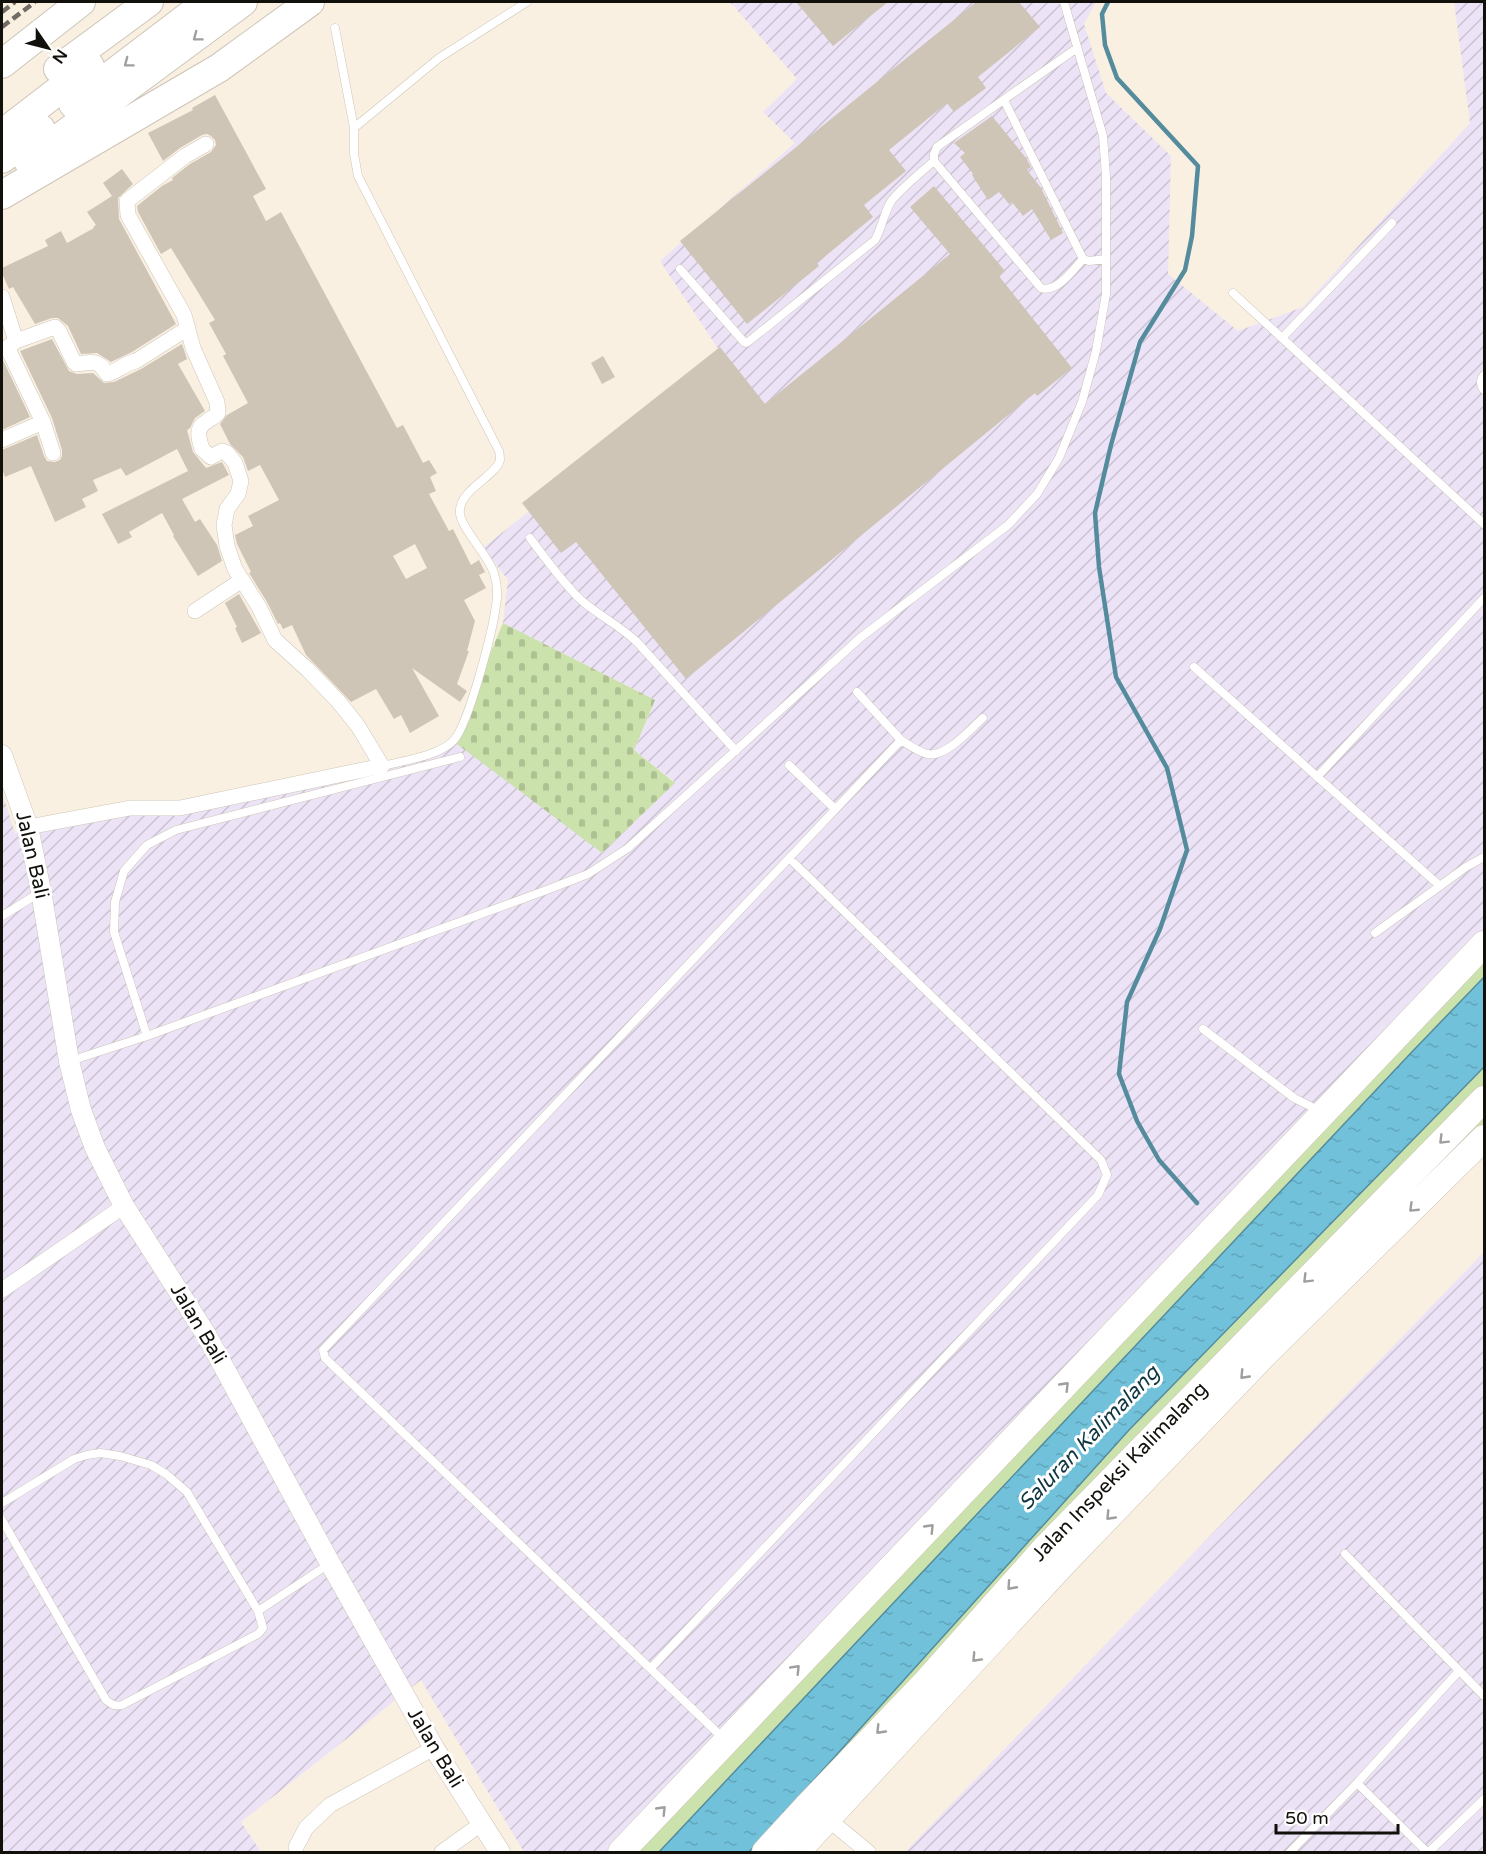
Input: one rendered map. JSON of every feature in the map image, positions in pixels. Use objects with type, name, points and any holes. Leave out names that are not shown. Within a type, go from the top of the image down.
[{"type":"highway","points":[[2,64],[81,2]]},
{"type":"highway","points":[[2,112],[149,2]]},
{"type":"highway","points":[[2,134],[175,2]]},
{"type":"highway","points":[[2,159],[207,2]]},
{"type":"highway","points":[[2,181],[243,2]]},
{"type":"highway","points":[[105,135],[285,2]]},
{"type":"highway","points":[[2,195],[219,68],[310,2]]},
{"type":"main road","points":[[621,1852],[1485,944]]},
{"type":"main road","name":"Jalan Inspeksi Kalimalang","points":[[765,1852],[819,1811],[1055,1555],[1258,1345],[1485,1099]]},
{"type":"main road","name":"Jalan Inspeksi Kalimalang","points":[[1258,1345],[1485,1138]]},
{"type":"main road","name":"Jalan Inspeksi Kalimalang","points":[[797,1852],[819,1811]]},
{"type":"street","points":[[28,827],[130,808],[180,808],[382,766],[358,726],[338,700],[275,640],[236,569],[227,546],[224,525],[227,509],[238,494],[240,481],[235,463],[227,453],[222,451],[211,457],[202,449],[199,435],[200,426],[214,418],[218,413],[218,407],[193,348],[179,305],[128,215],[127,201],[184,156],[206,144]]},
{"type":"street","points":[[2,297],[16,341]]},
{"type":"street","points":[[53,453],[43,422],[8,347],[16,341],[55,327],[76,364],[95,362],[102,365],[107,374],[136,361],[188,328]]},
{"type":"street","points":[[2,440],[43,422]]},
{"type":"street","points":[[195,612],[242,580]]},
{"type":"street","name":"Jalan Bali","points":[[2,755],[28,827],[69,1061],[81,1110],[95,1148],[124,1206],[207,1336],[330,1563],[434,1748],[500,1852]]},
{"type":"street","points":[[2,1290],[124,1206]]},
{"type":"street","points":[[296,1847],[306,1828],[330,1805],[434,1748]]},
{"type":"street","points":[[819,1811],[868,1852]]},
{"type":"street","points":[[442,1852],[481,1824]]},
{"type":"lane","points":[[354,128],[439,58],[527,2]]},
{"type":"lane","points":[[69,1061],[147,1036],[588,874],[628,848],[860,638],[1008,525],[1036,494],[1059,458],[1082,402],[1096,351],[1106,294],[1106,176],[1102,136],[1064,2]]},
{"type":"lane","points":[[335,28],[354,128],[354,154],[358,176],[500,451],[500,460],[495,469],[469,492],[462,502],[460,514],[489,562],[497,586],[494,621],[460,731],[446,747],[382,766]]},
{"type":"lane","points":[[1077,48],[937,147],[934,161],[1041,288],[1047,290],[1054,288],[1083,260]]},
{"type":"lane","points":[[1005,99],[1083,260]]},
{"type":"lane","points":[[680,269],[746,343],[874,240],[891,201],[934,161]]},
{"type":"lane","points":[[1282,338],[1392,223]]},
{"type":"lane","points":[[1083,260],[1106,259]]},
{"type":"lane","points":[[1233,293],[1485,524]]},
{"type":"lane","points":[[1485,375],[1481,383],[1485,390]]},
{"type":"lane","points":[[530,538],[581,600],[622,628],[637,642],[736,750]]},
{"type":"lane","points":[[1317,777],[1485,598]]},
{"type":"lane","points":[[1194,667],[1440,886]]},
{"type":"lane","points":[[857,692],[901,740],[928,754],[939,754],[983,718]]},
{"type":"lane","points":[[727,1742],[325,1358],[322,1350],[901,740]]},
{"type":"lane","points":[[147,1036],[114,932],[115,902],[124,871],[147,845],[176,830],[460,757]]},
{"type":"lane","points":[[789,765],[835,809]]},
{"type":"lane","points":[[1375,933],[1466,867],[1485,857]]},
{"type":"lane","points":[[651,1668],[1098,1195],[1107,1175],[1101,1160],[789,858]]},
{"type":"lane","points":[[2,916],[41,891]]},
{"type":"lane","points":[[1203,1029],[1294,1098],[1325,1113]]},
{"type":"lane","points":[[2,1503],[74,1459],[87,1455],[100,1453],[120,1456],[151,1465],[166,1474],[187,1492],[258,1611],[262,1628],[258,1634],[122,1705],[111,1704],[106,1700],[2,1520]]},
{"type":"lane","points":[[1345,1554],[1485,1696]]},
{"type":"lane","points":[[258,1611],[330,1563]]},
{"type":"lane","points":[[1290,1852],[1357,1783],[1459,1671]]},
{"type":"lane","points":[[1357,1783],[1428,1852],[1485,1799]]},
{"type":"shaded area","points":[[730,2],[1096,2],[1084,24],[1106,93],[1171,156],[1168,274],[1238,331],[1303,307],[1470,123],[1454,2],[1484,2],[1484,937],[616,1852],[524,1852],[421,1680],[241,1822],[261,1852],[2,1852],[2,792],[15,833],[398,762],[453,741],[675,782],[634,750],[655,700],[503,623],[508,580],[483,548],[723,356],[660,261],[795,143],[763,112],[797,79]]},
{"type":"shaded area","points":[[1484,1252],[1484,1852],[905,1852]]},
{"type":"green space","points":[[503,623],[655,700],[634,750],[675,783],[602,853],[453,741]]},
{"type":"green space","points":[[1484,944],[1484,977],[659,1852],[621,1852]]},
{"type":"green space","points":[[1484,1067],[1484,1138],[765,1852],[749,1852],[1129,1430]]},
{"type":"water","name":"Saluran Kalimalang","points":[[1484,977],[1484,1067],[1129,1430],[749,1852],[659,1852],[1409,1055]]},
{"type":"building","points":[[796,2],[888,2],[833,46]]},
{"type":"building","points":[[976,2],[1019,2],[1040,27],[978,77],[986,88],[954,112],[947,103],[889,150],[906,171],[864,205],[873,217],[817,263],[819,266],[747,324],[680,241]]},
{"type":"building","points":[[215,95],[266,189],[253,196],[266,221],[281,212],[397,428],[403,425],[423,463],[429,460],[437,473],[430,477],[436,491],[429,494],[449,531],[453,529],[471,565],[479,560],[485,572],[479,575],[486,588],[464,600],[475,621],[467,651],[469,651],[457,684],[467,691],[460,702],[412,668],[439,716],[410,733],[401,715],[394,719],[376,689],[351,702],[306,655],[292,625],[283,629],[280,623],[278,624],[249,573],[251,572],[237,544],[235,535],[253,526],[248,516],[279,500],[260,465],[248,471],[243,457],[230,444],[220,424],[227,415],[248,403],[223,356],[226,354],[209,323],[215,320],[171,248],[161,254],[137,206],[173,180],[172,178],[190,164],[211,152],[216,145],[211,136],[202,135],[163,161],[148,133],[193,110],[192,108]],"holes":[[[415,544],[427,568],[406,579],[393,556]]]},
{"type":"building","points":[[992,116],[1026,158],[1031,167],[1027,170],[1041,188],[1063,233],[1051,240],[1032,209],[1023,216],[1012,202],[1009,204],[999,192],[988,200],[960,157],[965,153],[954,143]]},
{"type":"building","points":[[122,169],[133,184],[118,198],[119,219],[176,324],[132,352],[111,362],[97,353],[81,354],[68,326],[58,318],[35,324],[13,287],[9,289],[2,268],[48,246],[45,240],[61,231],[67,243],[94,228],[96,225],[87,212],[112,196],[103,183]]},
{"type":"building","points":[[934,186],[1005,271],[999,276],[1072,368],[1037,396],[1035,393],[686,679],[576,542],[561,553],[522,503],[720,347],[765,404],[950,254],[910,207]]},
{"type":"building","points":[[52,339],[69,371],[77,374],[93,373],[104,383],[114,382],[141,369],[182,344],[187,359],[178,364],[205,411],[195,418],[187,430],[193,452],[206,468],[222,462],[229,475],[182,499],[195,522],[200,519],[217,545],[222,561],[198,576],[173,536],[162,513],[129,532],[132,537],[118,544],[102,514],[188,471],[177,449],[126,476],[121,468],[93,480],[98,491],[82,499],[86,507],[55,522],[31,466],[5,477],[2,469],[2,450],[37,435],[47,461],[55,462],[62,456],[52,418],[20,351]]},
{"type":"building","points":[[603,356],[615,377],[602,384],[591,363]]},
{"type":"building","points":[[2,358],[30,417],[2,430]]},
{"type":"building","points":[[239,594],[261,633],[242,643],[225,603]]},
{"type":"waterway","points":[[1108,2],[1102,14],[1105,45],[1117,78],[1198,166],[1192,236],[1185,270],[1140,342],[1111,445],[1095,513],[1099,567],[1116,677],[1167,768],[1187,850],[1160,929],[1127,1002],[1119,1074],[1137,1121],[1159,1160],[1197,1203]]},
{"type":"railway","points":[[2,12],[15,2]]},
{"type":"railway","points":[[2,27],[35,2]]}]
